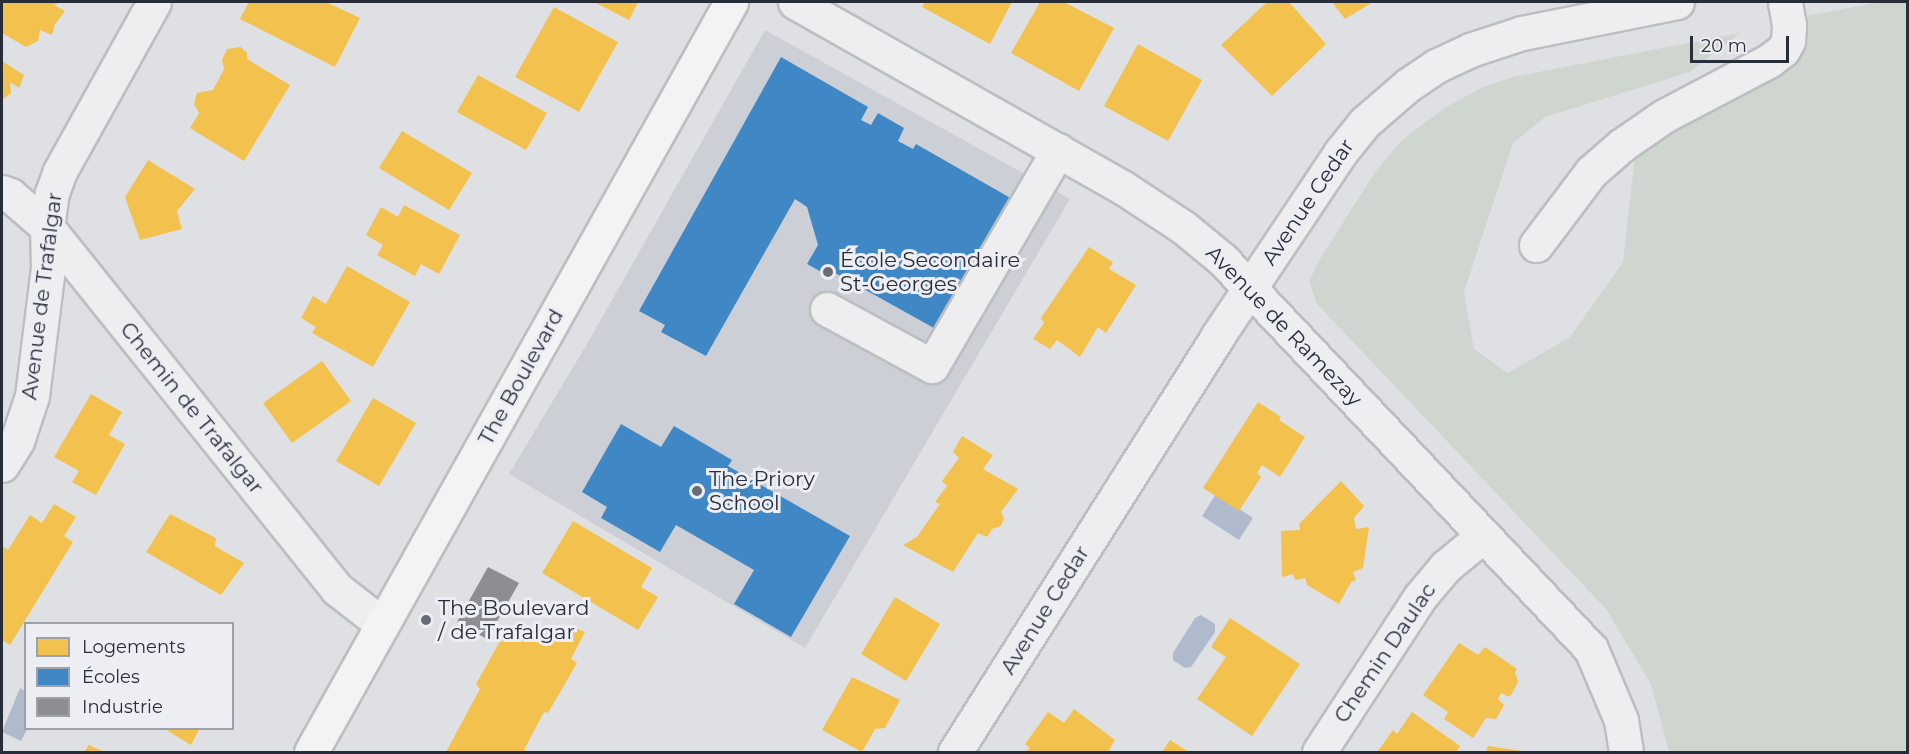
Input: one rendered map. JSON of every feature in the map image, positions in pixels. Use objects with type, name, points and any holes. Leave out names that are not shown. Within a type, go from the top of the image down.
[{"type":"main road","name":"The Boulevard","points":[[311,753],[731,2]]},
{"type":"street","name":"Avenue de Trafalgar","points":[[2,465],[17,441],[32,396],[48,267],[47,227],[52,193],[60,171],[153,2]]},
{"type":"street","name":"Avenue de Ramezay","points":[[795,2],[1058,150],[1170,218],[1218,255],[1251,287],[1591,649],[1621,720],[1626,753]]},
{"type":"street","name":"Avenue Cedar","points":[[955,753],[1251,287],[1352,137],[1379,108],[1421,75],[1470,50],[1513,36],[1677,2]]},
{"type":"street","points":[[1536,245],[1591,172],[1622,146],[1664,116],[1770,60],[1783,50],[1788,41],[1785,2]]},
{"type":"street","points":[[827,309],[932,366],[1058,150]]},
{"type":"street","name":"Chemin de Trafalgar","points":[[2,192],[10,195],[47,227],[337,589],[382,624]]},
{"type":"street","name":"Chemin Daulac","points":[[1319,753],[1424,592],[1445,567],[1484,535]]},
{"type":"shaded area","points":[[1880,2],[1907,2],[1907,752],[1669,752],[1651,684],[1606,609],[1317,304],[1309,281],[1320,259],[1375,172],[1402,140],[1446,107],[1483,87],[1513,77],[1740,33],[1690,72],[1545,117],[1513,143],[1464,292],[1474,349],[1508,373],[1570,337],[1623,262],[1636,147],[1738,93],[1795,18]]},
{"type":"shaded area","name":"École Secondaire St-Georges","points":[[765,30],[1070,199],[805,648],[509,474],[587,344]]},
{"type":"water","points":[[1216,494],[1253,518],[1239,540],[1202,516]]},
{"type":"water","points":[[1201,615],[1215,624],[1215,632],[1191,667],[1185,668],[1173,660],[1173,653],[1195,618]]},
{"type":"water","points":[[20,688],[24,690],[24,730],[26,730],[21,741],[2,732]]},
{"type":"building: Logements","points":[[2,2],[61,2],[54,5],[65,11],[55,24],[52,35],[40,30],[38,41],[26,47],[2,33]]},
{"type":"building: Logements","points":[[249,2],[326,2],[360,18],[335,67],[240,19]]},
{"type":"building: Logements","points":[[594,2],[638,2],[629,20]]},
{"type":"building: Logements","points":[[925,2],[1012,2],[990,44],[922,7]]},
{"type":"building: Logements","points":[[1040,2],[1064,2],[1114,28],[1079,91],[1011,53]]},
{"type":"building: Logements","points":[[1267,2],[1289,2],[1326,44],[1272,96],[1221,45]]},
{"type":"building: Logements","points":[[1332,2],[1373,2],[1345,19]]},
{"type":"building: Logements","points":[[554,7],[618,42],[579,112],[515,77]]},
{"type":"building: Logements","points":[[1138,44],[1202,80],[1168,141],[1104,106]]},
{"type":"building: Logements","points":[[241,47],[247,53],[247,59],[290,85],[244,161],[190,128],[199,113],[194,104],[197,93],[213,90],[224,69],[222,60],[227,49]]},
{"type":"building: Logements","points":[[2,61],[24,75],[19,88],[10,82],[11,93],[2,100]]},
{"type":"building: Logements","points":[[478,75],[547,113],[526,150],[457,112]]},
{"type":"building: Logements","points":[[402,131],[472,173],[449,210],[379,168]]},
{"type":"building: Logements","points":[[148,160],[195,189],[177,211],[182,229],[140,240],[125,197]]},
{"type":"building: Logements","points":[[404,205],[460,235],[439,274],[421,264],[415,276],[377,255],[383,245],[366,235],[381,207],[398,217]]},
{"type":"building: Logements","points":[[1089,247],[1113,262],[1109,269],[1136,285],[1106,333],[1098,327],[1080,357],[1057,340],[1050,349],[1033,339],[1044,323],[1041,318]]},
{"type":"building: Logements","points":[[347,266],[410,302],[373,367],[312,333],[316,327],[301,318],[313,296],[326,304]]},
{"type":"building: Logements","points":[[322,361],[351,401],[292,443],[263,403]]},
{"type":"building: Logements","points":[[91,394],[122,412],[109,435],[125,444],[96,495],[72,482],[79,471],[54,457]]},
{"type":"building: Logements","points":[[373,398],[416,423],[379,486],[336,461]]},
{"type":"building: Logements","points":[[1258,402],[1281,417],[1279,420],[1305,437],[1280,477],[1262,465],[1257,473],[1261,477],[1239,511],[1203,488]]},
{"type":"building: Logements","points":[[962,436],[993,455],[983,469],[1018,489],[1001,512],[1004,519],[1001,526],[992,529],[987,537],[978,533],[953,572],[903,545],[917,537],[940,504],[935,502],[947,486],[942,481],[959,458],[953,452]]},
{"type":"building: Logements","points":[[1341,481],[1364,506],[1354,518],[1356,529],[1369,527],[1363,568],[1353,572],[1356,580],[1351,582],[1339,604],[1307,585],[1305,578],[1295,580],[1293,574],[1282,577],[1281,531],[1300,530],[1299,524]]},
{"type":"building: Logements","points":[[54,504],[76,517],[64,536],[73,542],[10,645],[2,640],[2,546],[8,550],[30,515],[42,523]]},
{"type":"building: Logements","points":[[170,514],[216,538],[215,546],[244,563],[221,595],[146,552]]},
{"type":"building: Logements","points":[[573,521],[652,568],[641,587],[658,597],[638,630],[542,573]]},
{"type":"building: Logements","points":[[895,597],[940,624],[906,681],[861,654]]},
{"type":"building: Logements","points":[[1230,618],[1300,664],[1252,736],[1197,699],[1226,657],[1211,647]]},
{"type":"building: Logements","points":[[509,625],[530,633],[534,630],[557,642],[568,625],[585,632],[571,659],[577,663],[548,713],[544,712],[524,750],[530,752],[446,752],[480,689],[476,684]]},
{"type":"building: Logements","points":[[1459,643],[1478,655],[1485,647],[1517,669],[1515,672],[1518,682],[1510,697],[1501,693],[1498,699],[1504,705],[1496,719],[1486,718],[1473,738],[1444,719],[1448,712],[1423,695]]},
{"type":"building: Logements","points":[[852,677],[900,700],[885,728],[875,729],[862,752],[822,730]]},
{"type":"building: Logements","points":[[1074,709],[1115,740],[1108,752],[1026,752],[1030,748],[1025,744],[1048,712],[1064,723]]},
{"type":"building: Logements","points":[[1412,712],[1460,746],[1456,752],[1378,751],[1393,730],[1397,734]]},
{"type":"building: Logements","points":[[166,730],[199,730],[191,745]]},
{"type":"building: Logements","points":[[1170,740],[1189,752],[1162,752]]},
{"type":"building: Logements","points":[[89,745],[104,752],[84,752]]},
{"type":"building: Logements","points":[[1488,746],[1522,751],[1522,752],[1486,752]]},
{"type":"building: Écoles","points":[[781,57],[868,107],[861,120],[871,125],[878,113],[904,128],[898,141],[913,149],[916,144],[1014,200],[941,332],[828,269],[825,274],[807,264],[818,245],[807,207],[795,199],[706,356],[661,332],[665,325],[639,311]]},
{"type":"building: Écoles","points":[[621,424],[661,447],[674,426],[732,460],[728,466],[850,536],[791,637],[734,604],[754,570],[676,525],[660,552],[601,518],[607,507],[582,492]]},
{"type":"building: Industrie","points":[[488,567],[519,583],[487,639],[457,622]]},
{"type":"place","name":"École Secondaire St-Georges","points":[[828,272]]},
{"type":"place","name":"The Priory School","points":[[697,491]]},
{"type":"place","name":"The Boulevard / de Trafalgar","points":[[426,620]]}]
